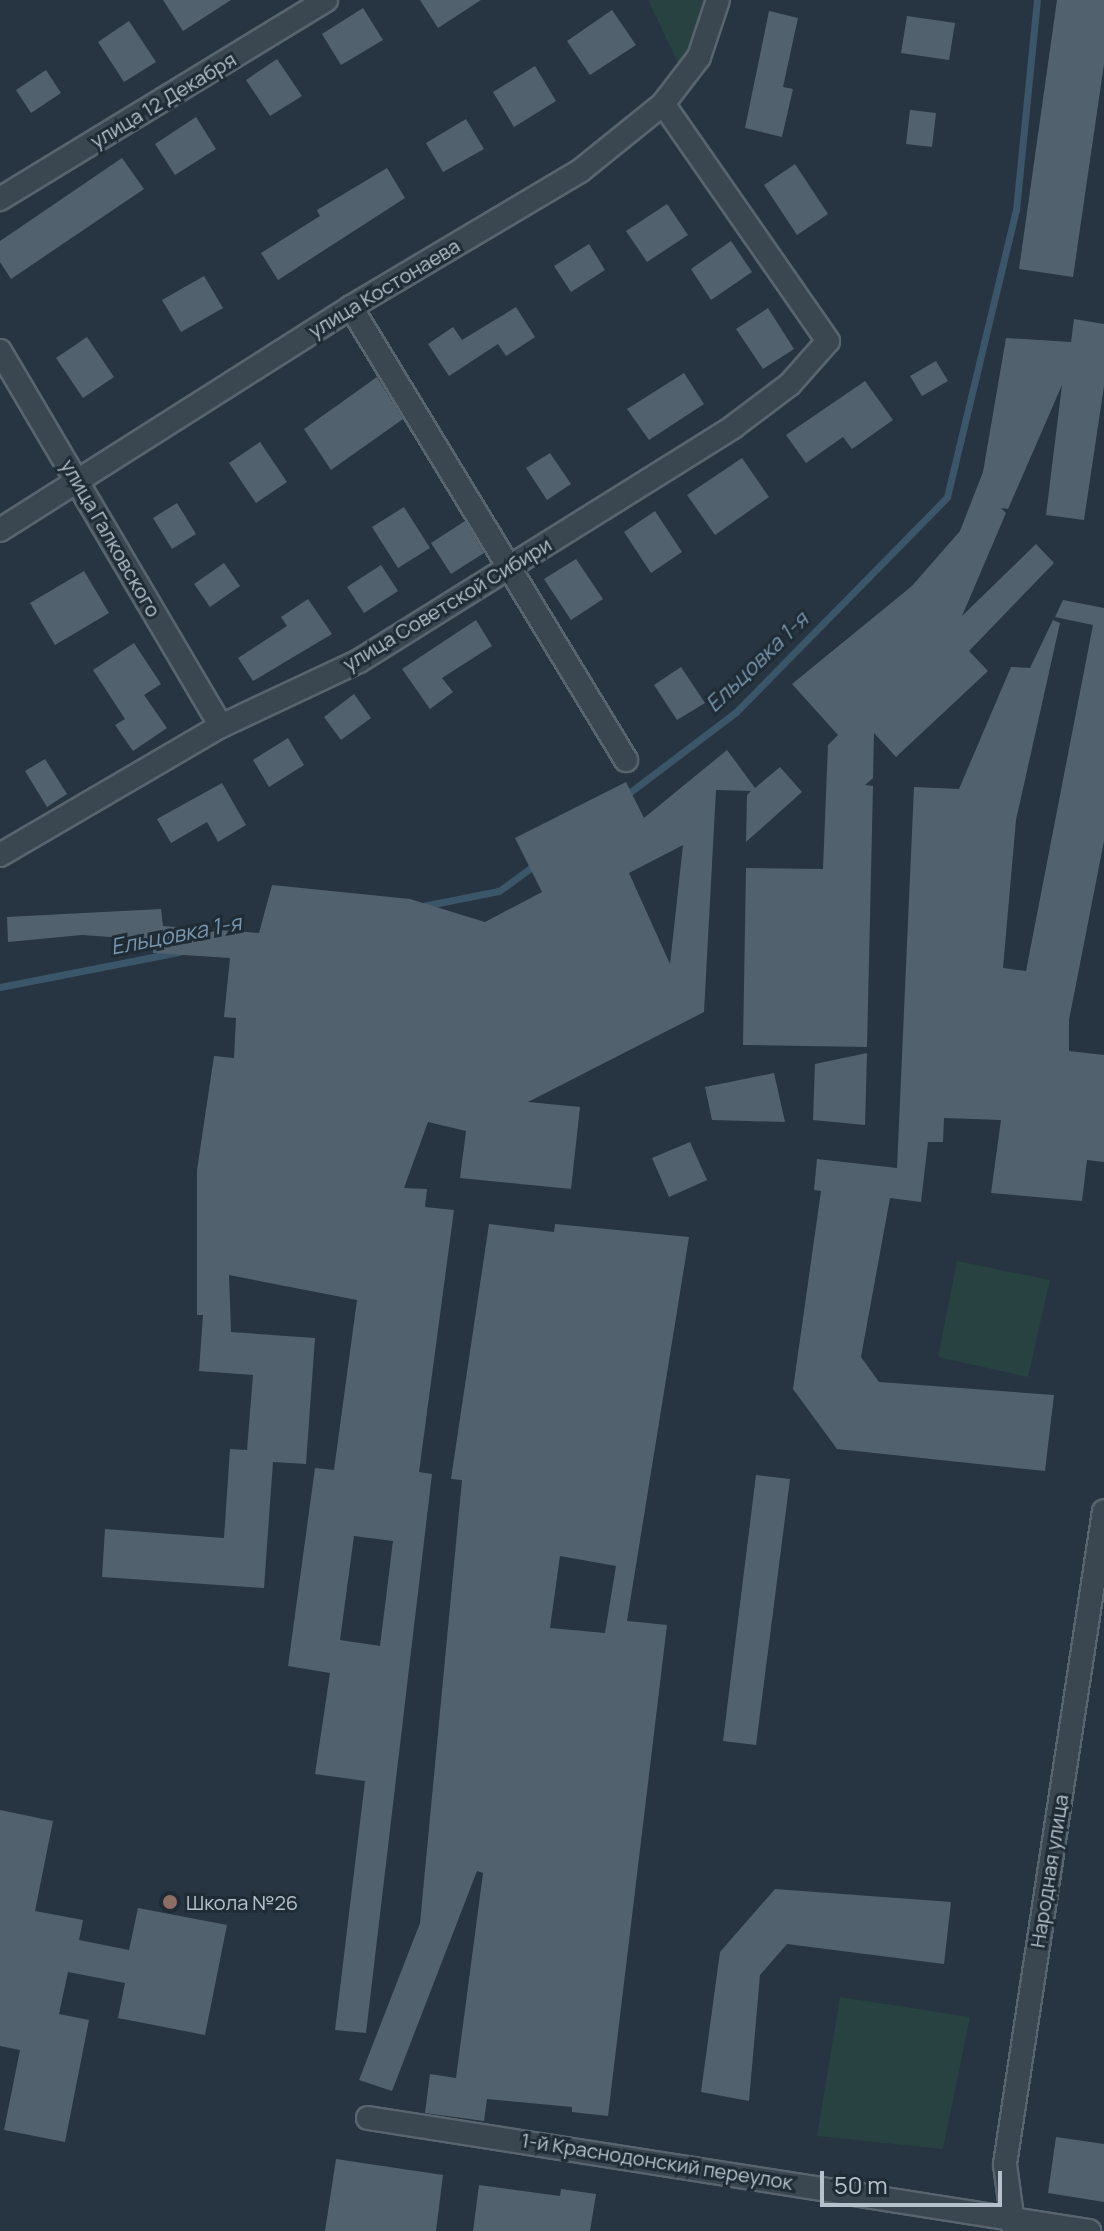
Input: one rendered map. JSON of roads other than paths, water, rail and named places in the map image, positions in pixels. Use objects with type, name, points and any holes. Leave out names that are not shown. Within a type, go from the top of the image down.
[{"type":"street","name":"улица 12 Декабря","points":[[0,199],[326,0]]},
{"type":"street","name":"улица Костонаева","points":[[0,530],[351,307],[580,171],[663,104],[699,57],[718,0]]},
{"type":"street","name":"улица Советской Сибири","points":[[0,855],[221,726],[359,661],[733,427],[790,384],[828,341],[663,104]]},
{"type":"street","points":[[351,307],[626,760]]},
{"type":"street","name":"улица Галковского","points":[[0,351],[221,726]]},
{"type":"street","name":"Народная улица","points":[[1013,2226],[1005,2164],[1104,1511]]},
{"type":"street","name":"1-й Краснодонский переулок","points":[[368,2118],[668,2161],[1013,2226],[1089,2231]]},
{"type":"waterway","name":"Ельцовка 1-я","points":[[625,796],[736,712],[947,497],[1016,210],[1037,0]]},
{"type":"waterway","name":"Ельцовка 1-я","points":[[423,906],[499,891],[536,864]]},
{"type":"waterway","name":"Ельцовка 1-я","points":[[0,987],[179,952]]},
{"type":"place","name":"Школа №26","points":[[170,1902]]}]
